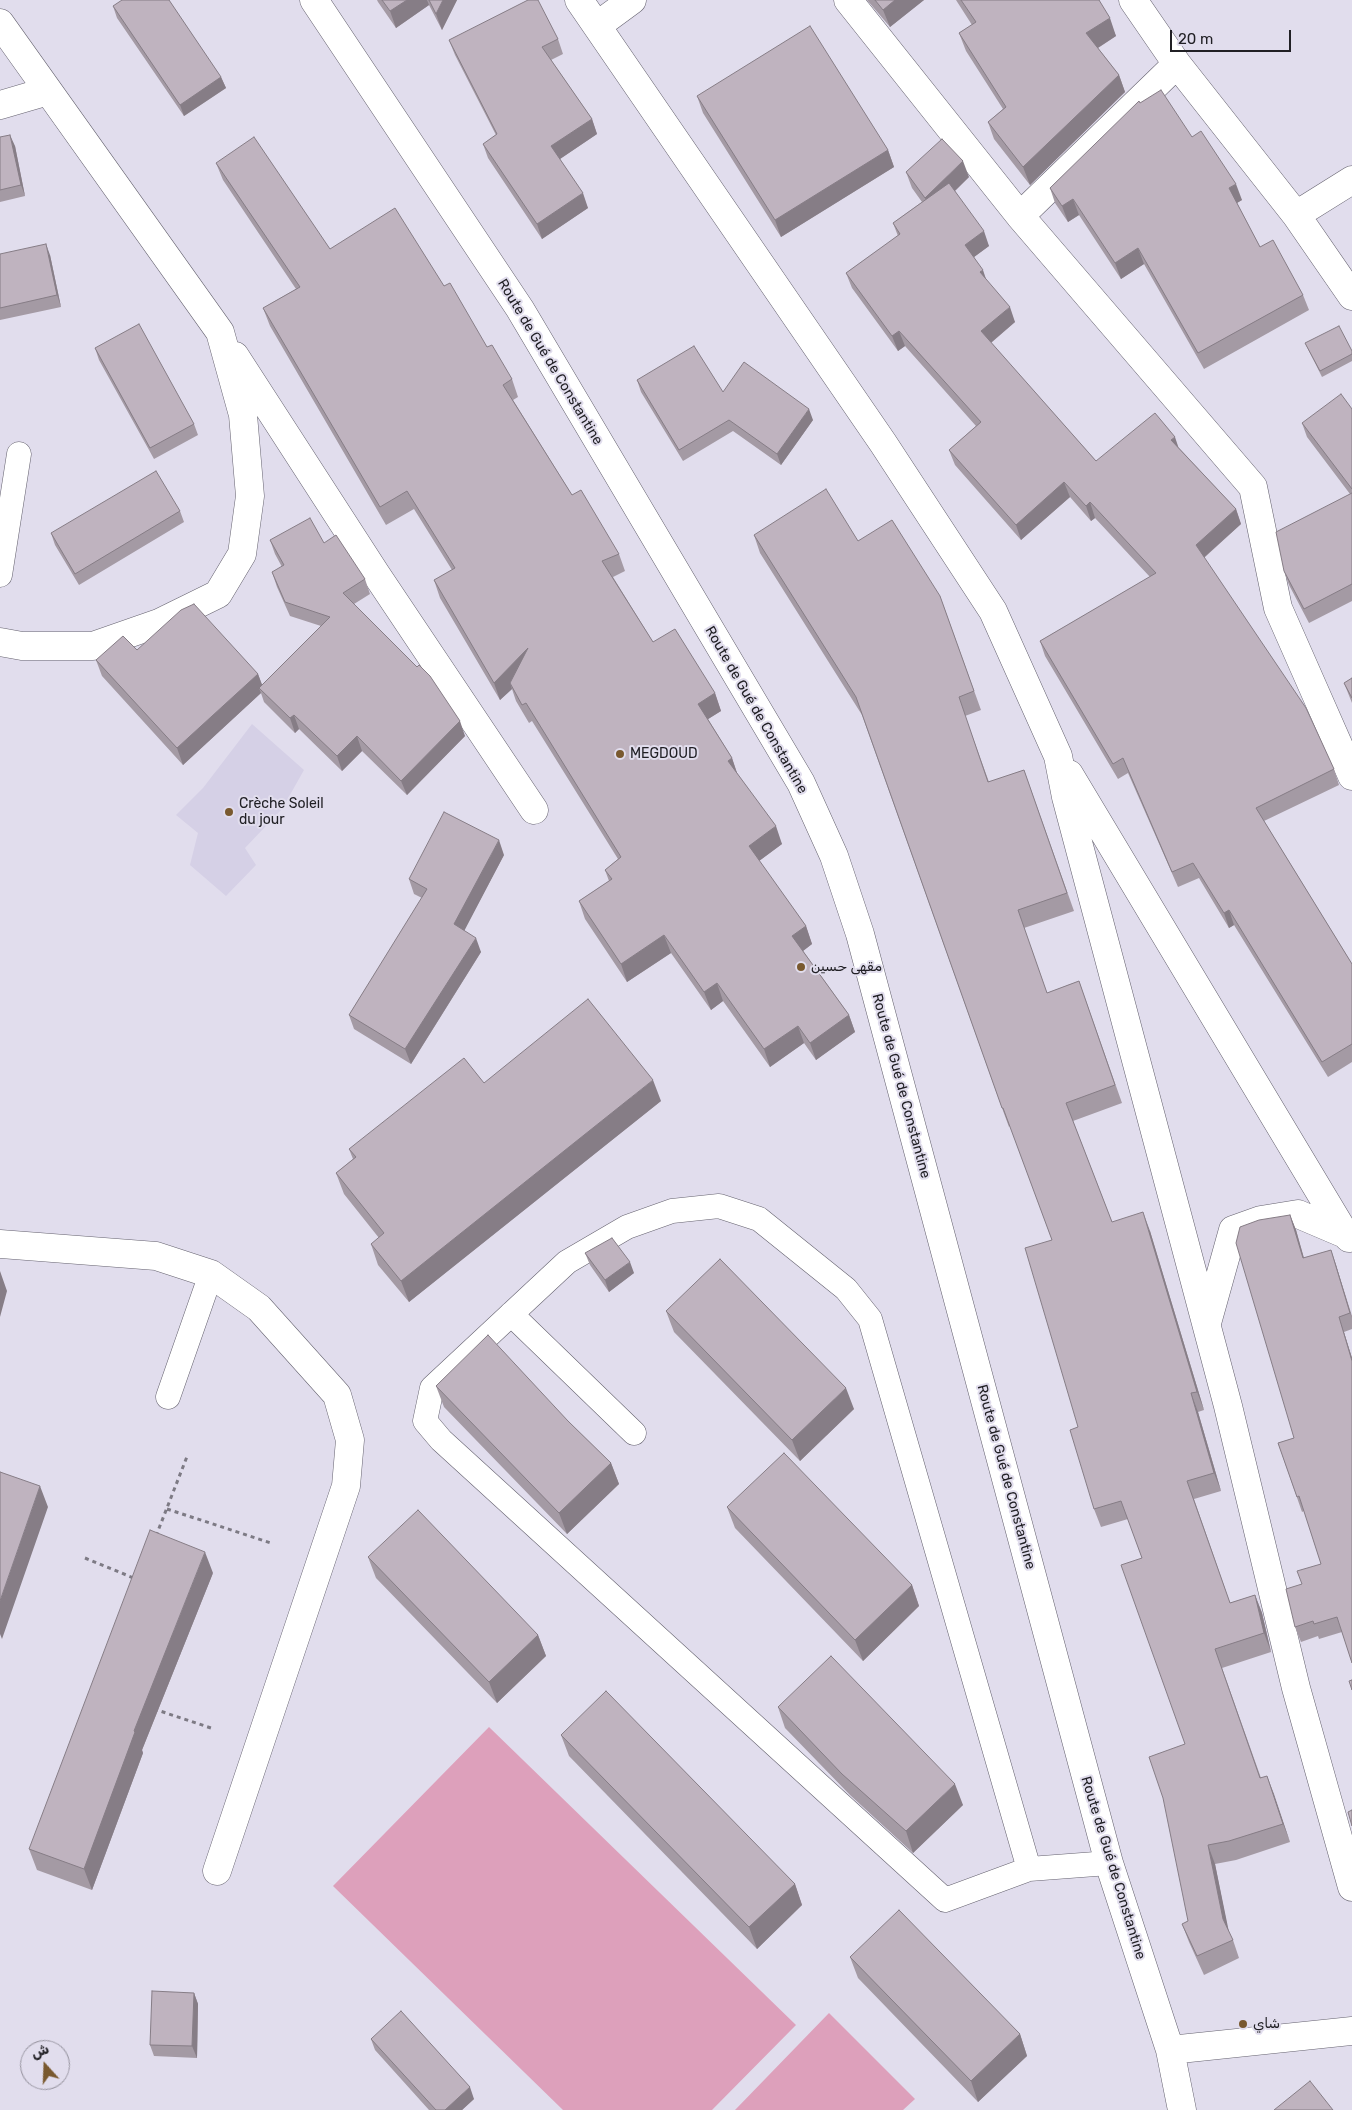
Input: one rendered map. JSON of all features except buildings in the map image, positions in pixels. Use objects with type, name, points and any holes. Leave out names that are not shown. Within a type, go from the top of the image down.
[{"type":"street","name":"Route de Gué de Constantine","points":[[314,0],[520,309],[801,784],[834,856],[860,934],[1109,1863],[1170,2050],[1182,2110]]},
{"type":"street","points":[[579,0],[598,25],[883,443],[993,611],[1058,756],[1349,1237]]},
{"type":"street","points":[[598,25],[632,0]]},
{"type":"street","points":[[848,0],[1020,216],[1253,487],[1278,608],[1352,776]]},
{"type":"street","points":[[1133,0],[1177,64],[1296,215],[1352,296]]},
{"type":"street","points":[[0,23],[220,332],[376,574],[534,810]]},
{"type":"street","points":[[1020,216],[1177,64]]},
{"type":"street","points":[[0,105],[48,91]]},
{"type":"street","points":[[1296,215],[1352,180]]},
{"type":"street","points":[[0,642],[22,646],[94,646],[158,623],[218,594],[242,554],[250,496],[243,415],[220,332]]},
{"type":"street","points":[[1058,756],[1066,797],[1207,1325],[1296,1688],[1352,1887]]},
{"type":"street","points":[[1207,1325],[1233,1230],[1261,1220],[1298,1214],[1349,1237]]},
{"type":"street","points":[[0,1244],[156,1256],[210,1274],[259,1308],[337,1395],[350,1440],[346,1486],[217,1871]]},
{"type":"street","points":[[1170,2050],[1352,2031]]},
{"type":"lane","points":[[0,575],[19,454]]},
{"type":"lane","points":[[1030,1869],[870,1319],[846,1289],[759,1219],[718,1206],[672,1211],[627,1227],[567,1262],[432,1388],[425,1421],[441,1440],[945,1900],[1030,1869],[1109,1863]]},
{"type":"lane","points":[[168,1397],[210,1274]]},
{"type":"lane","points":[[512,1314],[634,1433]]},
{"type":"path","points":[[153,1545],[188,1454]]},
{"type":"path","points":[[166,1510],[271,1543]]},
{"type":"path","points":[[85,1558],[139,1580]]},
{"type":"path","points":[[148,1707],[211,1728]]},
{"type":"shaded area","name":"Crèche Soleil du jour","points":[[252,724],[304,770],[282,809],[245,848],[256,865],[226,896],[190,865],[198,833],[176,815],[203,788]]},
{"type":"shaded area","points":[[489,1727],[796,2025],[712,2110],[563,2110],[333,1886]]},
{"type":"shaded area","points":[[829,2013],[915,2099],[903,2110],[735,2110]]},
{"type":"place","name":"MEGDOUD","points":[[620,754]]},
{"type":"place","name":"Crèche Soleil du jour","points":[[229,812]]},
{"type":"place","name":"مقهى حسين","points":[[801,967]]},
{"type":"place","name":"شاي","points":[[1243,2024]]}]
